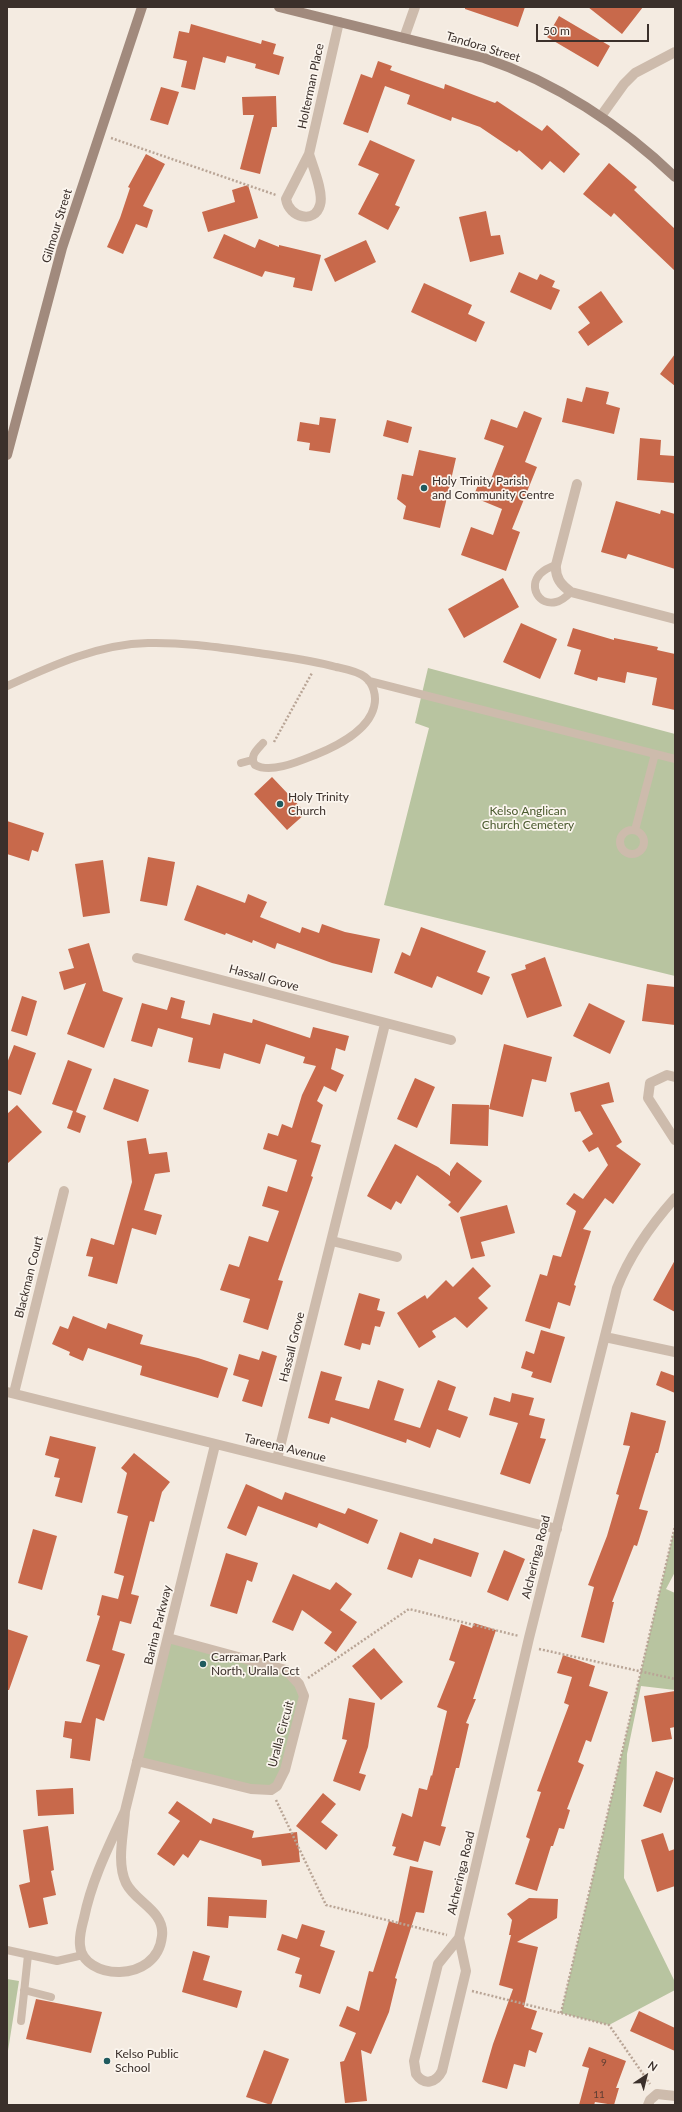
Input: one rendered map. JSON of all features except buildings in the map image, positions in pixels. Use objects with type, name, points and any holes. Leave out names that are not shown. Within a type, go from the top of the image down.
[{"type":"main road","name":"Gilmour Street","points":[[7,455],[62,248],[142,7]]},
{"type":"main road","name":"Tandora Street","points":[[279,7],[484,58],[512,68],[601,116],[641,146],[675,176]]},
{"type":"street","points":[[404,38],[415,7]]},
{"type":"street","name":"Holterman Place","points":[[310,154],[319,189],[321,205],[318,210],[311,215],[300,216],[290,210],[286,198],[310,154],[338,22]]},
{"type":"street","points":[[601,116],[624,84],[635,73],[675,52]]},
{"type":"street","points":[[577,484],[556,565],[556,576],[559,582],[571,592],[675,619]]},
{"type":"street","name":"Hassall Grove","points":[[137,958],[385,1024],[452,1040]]},
{"type":"street","name":"Hassall Grove","points":[[277,1459],[385,1024]]},
{"type":"street","points":[[675,1077],[667,1075],[650,1083],[648,1098],[675,1140]]},
{"type":"street","name":"Blackman Court","points":[[10,1392],[64,1191]]},
{"type":"street","name":"Alcheringa Road","points":[[459,1938],[438,1964],[414,2062],[416,2074],[424,2081],[435,2081],[442,2071],[466,1971],[459,1938],[528,1643],[605,1337],[623,1274],[646,1232],[675,1198]]},
{"type":"street","points":[[332,1241],[397,1257]]},
{"type":"street","points":[[605,1337],[675,1352]]},
{"type":"street","name":"Tareena Avenue","points":[[10,1392],[215,1445],[557,1529]]},
{"type":"street","name":"Barina Parkway","points":[[125,1811],[122,1862],[123,1874],[127,1884],[134,1893],[157,1916],[161,1925],[162,1934],[161,1944],[150,1962],[141,1968],[131,1971],[110,1971],[90,1963],[83,1955],[80,1946],[80,1935],[92,1885],[125,1811],[215,1445]]},
{"type":"street","points":[[168,1638],[279,1668],[293,1675],[299,1684]]},
{"type":"street","name":"Uralla Circuit","points":[[271,1790],[276,1786],[285,1770],[304,1696],[299,1684]]},
{"type":"street","points":[[138,1761],[251,1789],[271,1790]]},
{"type":"street","points":[[648,2105],[650,2100],[657,2094],[675,2096]]},
{"type":"lane","points":[[556,565],[542,572],[537,577],[534,585],[536,595],[544,601],[552,603],[560,601],[571,592]]},
{"type":"lane","points":[[7,686],[73,658],[127,644],[146,643],[230,649],[318,662],[359,673],[369,681],[675,759]]},
{"type":"lane","points":[[263,743],[254,753],[252,760],[255,765],[268,769],[306,759],[347,739],[363,725],[373,712],[375,696],[369,681]]},
{"type":"lane","points":[[635,830],[655,754]]},
{"type":"lane","points":[[241,763],[252,760]]},
{"type":"lane","points":[[7,1950],[57,1961],[83,1955]]},
{"type":"lane","points":[[21,2021],[28,1955]]},
{"type":"lane","points":[[24,1990],[51,1997]]},
{"type":"path","points":[[100,134],[286,198]]},
{"type":"path","points":[[271,747],[312,672]]},
{"type":"path","points":[[561,2013],[640,1670],[675,1526]]},
{"type":"path","points":[[299,1684],[409,1609],[528,1643],[675,1679]]},
{"type":"path","points":[[271,1790],[326,1905],[459,1938]]},
{"type":"path","points":[[462,1988],[609,2025],[657,2094]]},
{"type":"green space","name":"Kelso Anglican Church Cemetery","points":[[428,668],[675,734],[675,976],[384,905],[429,728],[415,723]]},
{"type":"green space","points":[[675,1526],[675,1572],[666,1589],[675,1593],[675,1690],[641,1686],[627,1754],[624,1878],[675,1982],[675,1990],[609,2025],[561,2013]]},
{"type":"green space","points":[[168,1638],[279,1668],[302,1689],[285,1770],[271,1790],[137,1761]]},
{"type":"green space","points":[[7,1979],[19,1981],[7,2057]]},
{"type":"place","name":"Holy Trinity Parish and Community Centre","points":[[424,488]]},
{"type":"place","name":"Holy Trinity Church","points":[[280,804]]},
{"type":"place","name":"Carramar Park North, Uralla Cct","points":[[203,1664]]},
{"type":"place","name":"Kelso Public School","points":[[107,2061]]}]
